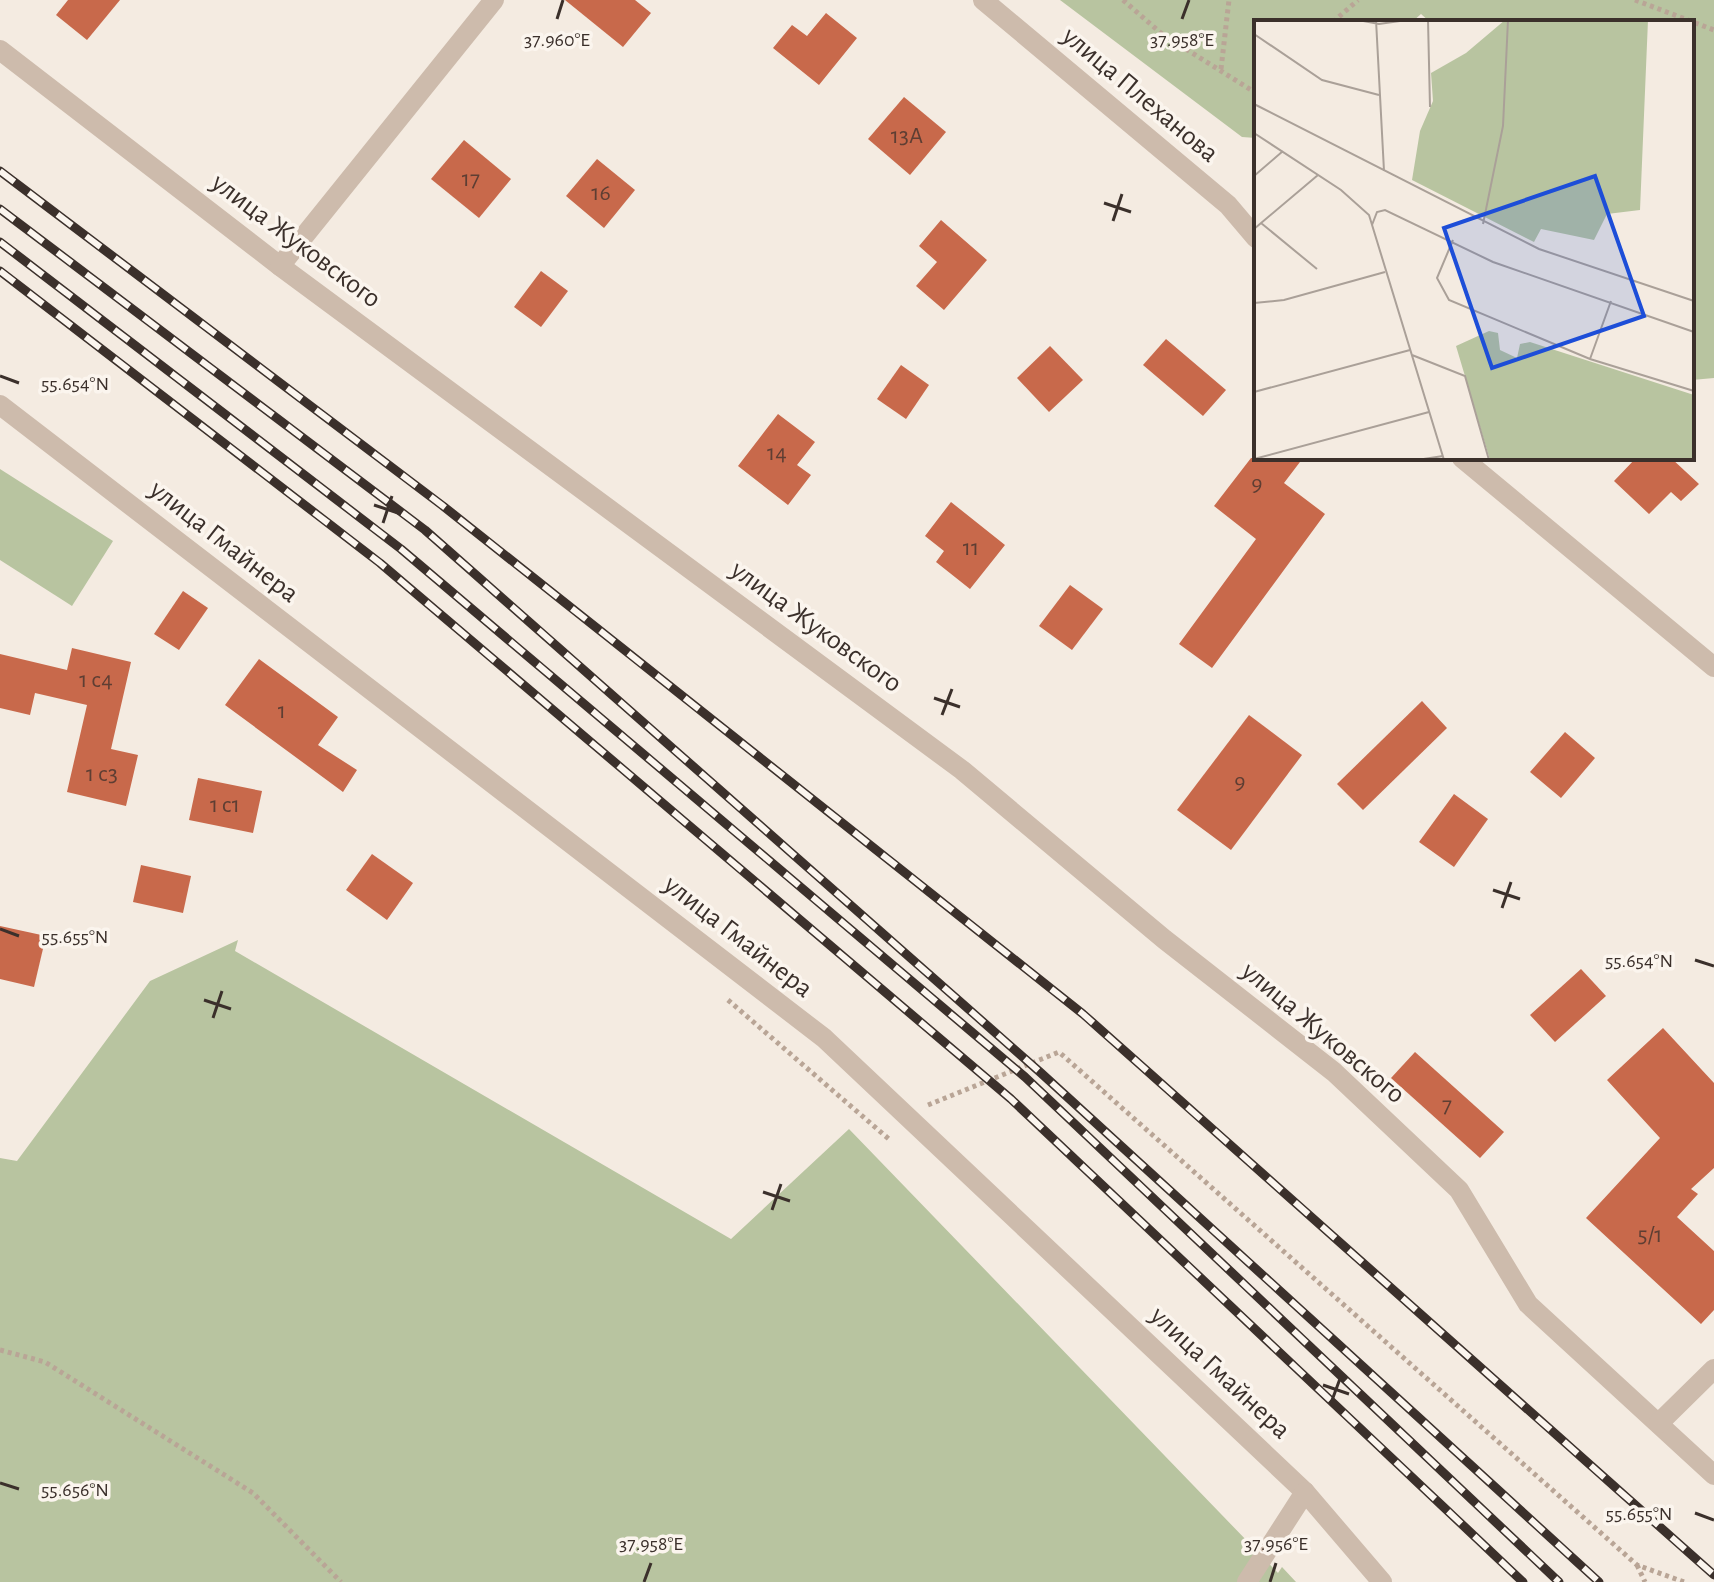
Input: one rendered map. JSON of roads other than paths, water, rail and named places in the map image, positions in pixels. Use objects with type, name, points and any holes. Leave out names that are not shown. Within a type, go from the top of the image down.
[{"type":"street","points":[[280,266],[494,0]]},
{"type":"street","name":"улица Плеханова","points":[[983,0],[1228,205],[1254,236]]},
{"type":"street","name":"улица Жуковского","points":[[0,50],[280,266],[962,770],[1164,939],[1334,1072],[1459,1190],[1528,1304],[1714,1475]]},
{"type":"street","name":"улица Гмайнера","points":[[0,405],[824,1038],[1305,1492],[1382,1582]]},
{"type":"street","points":[[1464,460],[1714,667]]},
{"type":"street","points":[[1659,1423],[1714,1369]]},
{"type":"street","points":[[1247,1582],[1305,1492]]},
{"type":"railway","points":[[0,171],[443,506],[1083,1014],[1714,1575]]},
{"type":"railway","points":[[0,209],[425,530],[1041,1073],[1599,1582]]},
{"type":"railway","points":[[0,242],[401,549],[1025,1077],[1559,1582]]},
{"type":"railway","points":[[0,271],[380,563],[1011,1099],[1523,1582]]}]
